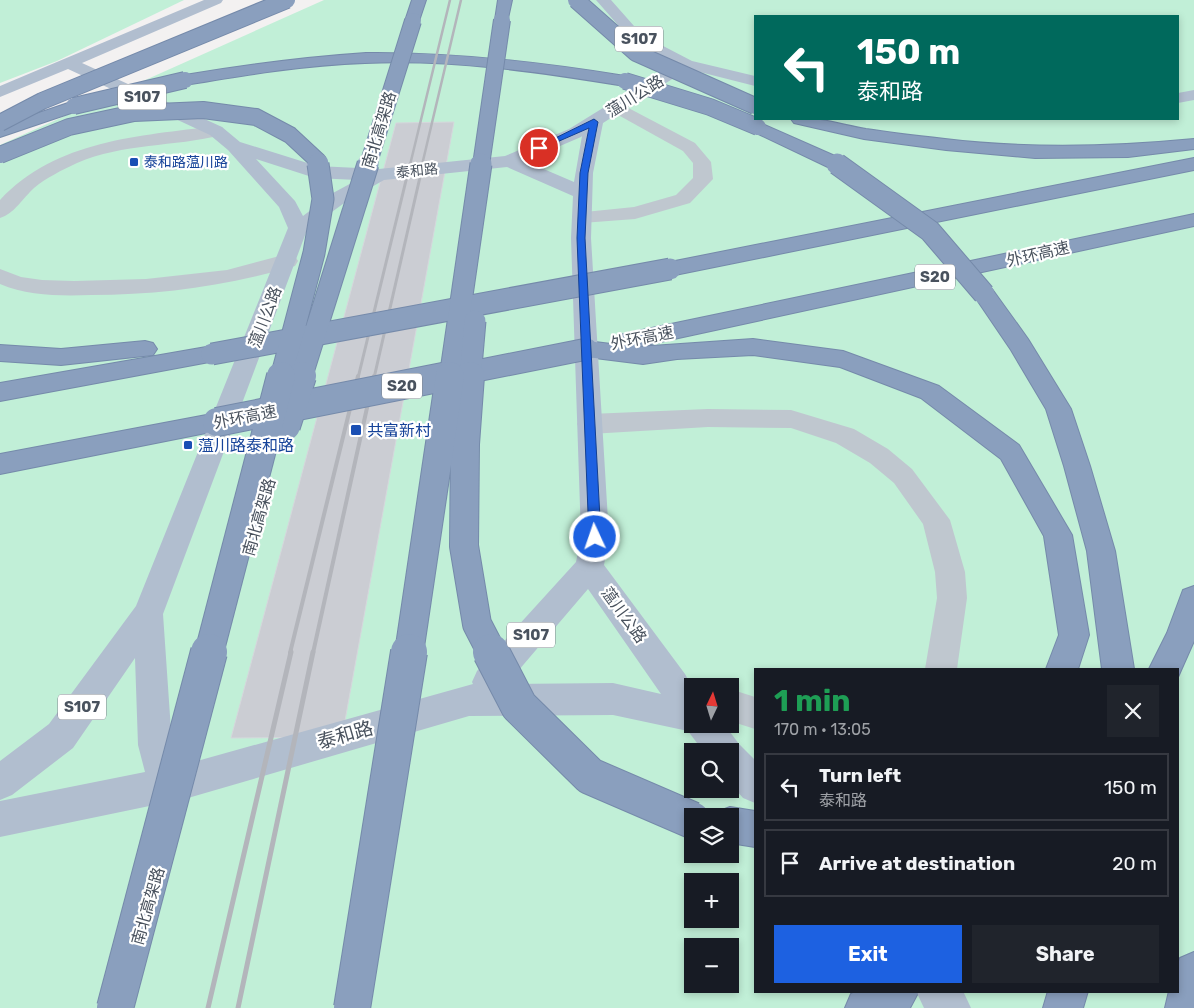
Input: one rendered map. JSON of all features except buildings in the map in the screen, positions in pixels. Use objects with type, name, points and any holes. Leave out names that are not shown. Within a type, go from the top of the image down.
[{"type":"highway","points":[[0,110],[248,0]]},
{"type":"highway","points":[[0,123],[42,100],[287,0]]},
{"type":"highway","name":"南北高架路","points":[[119,1008],[274,467],[420,0]]},
{"type":"highway","points":[[352,1008],[415,614],[505,0]]},
{"type":"highway","points":[[576,0],[636,53],[754,106]]},
{"type":"highway","points":[[499,42],[465,444],[464,546],[477,624],[519,706],[590,776],[684,817]]},
{"type":"highway","points":[[0,132],[74,106],[185,80],[269,66],[330,60],[404,58],[480,60],[566,71],[624,81],[710,107],[837,164],[930,232],[984,294],[1020,346],[1058,409],[1077,466],[1100,550],[1118,668]]},
{"type":"highway","points":[[0,155],[69,127],[134,113],[203,110],[256,118],[290,135],[318,161],[323,199],[314,253],[115,1008]]},
{"type":"highway","points":[[804,120],[864,134],[946,145],[1044,152],[1128,151],[1194,144]]},
{"type":"highway","points":[[0,354],[113,362],[212,354],[670,269],[1194,164]]},
{"type":"highway","name":"外环高速","points":[[0,464],[587,349],[643,356],[677,341],[1194,220]]},
{"type":"highway","points":[[677,341],[753,347],[844,359],[930,392],[1010,452],[1058,535],[1074,635],[1062,668]]},
{"type":"highway","points":[[0,392],[113,362]]},
{"type":"highway","points":[[1165,668],[1194,599]]},
{"type":"highway","points":[[739,826],[754,828]]},
{"type":"highway","points":[[1185,1008],[1194,972]]},
{"type":"highway","points":[[865,1008],[892,998],[898,993]]},
{"type":"highway","points":[[1063,1008],[1067,993]]},
{"type":"main road","points":[[0,92],[216,0]]},
{"type":"main road","name":"蕰川公路","points":[[603,0],[637,38],[686,64]]},
{"type":"main road","name":"S107","points":[[69,63],[216,131],[234,146],[288,205],[298,228]]},
{"type":"main road","points":[[686,64],[754,80]]},
{"type":"main road","name":"蕰川公路","points":[[683,688],[589,567],[595,537],[581,238],[584,173],[594,122],[686,64]]},
{"type":"main road","points":[[1179,98],[1194,95]]},
{"type":"main road","name":"泰和路","points":[[234,146],[315,172],[379,175],[509,161],[575,133],[594,122]]},
{"type":"main road","points":[[509,161],[583,193]]},
{"type":"main road","points":[[298,228],[340,196],[379,175]]},
{"type":"main road","name":"蕰川公路","points":[[0,784],[61,736],[148,614],[287,261],[298,228]]},
{"type":"main road","name":"S107","points":[[469,700],[491,679],[589,567]]},
{"type":"main road","points":[[148,614],[155,745],[159,764],[188,780]]},
{"type":"main road","name":"泰和路","points":[[0,818],[188,780],[469,700],[613,699],[684,713]]},
{"type":"main road","points":[[710,733],[718,743]]},
{"type":"main road","points":[[739,767],[754,785]]},
{"type":"main road","points":[[938,993],[951,1008]]},
{"type":"lane","points":[[582,217],[635,213],[682,199],[703,179],[702,162],[690,147],[617,107]]},
{"type":"lane","points":[[0,212],[29,182],[68,160],[122,143],[216,131]]},
{"type":"lane","points":[[0,276],[7,281],[46,288],[134,288],[226,277],[287,261]]},
{"type":"lane","points":[[590,424],[708,418],[791,419],[845,436],[880,456],[903,476],[936,520],[950,572],[952,598],[941,668]]},
{"type":"lane","points":[[739,708],[754,713]]},
{"type":"green space","points":[[0,0],[184,0],[57,61],[0,83]]},
{"type":"green space","points":[[324,0],[1194,0],[1194,1008],[0,1008],[0,145]]},
{"type":"railway","points":[[410,165],[450,0]]},
{"type":"railway","points":[[422,165],[461,0]]},
{"type":"railway","points":[[358,378],[410,164]]},
{"type":"railway","points":[[374,378],[423,164]]},
{"type":"railway","points":[[290,653],[358,376]]},
{"type":"railway","points":[[313,653],[374,376]]},
{"type":"railway","points":[[208,1008],[291,652]]},
{"type":"railway","points":[[238,1008],[313,652]]},
{"type":"place","name":"泰和路蕰川路","points":[[134,162]]},
{"type":"place","name":"共富新村","points":[[356,430]]},
{"type":"place","name":"蕰川路泰和路","points":[[188,445]]},
{"type":"route","points":[[539,148],[575,133],[594,122],[584,173],[581,238],[595,537]]}]
